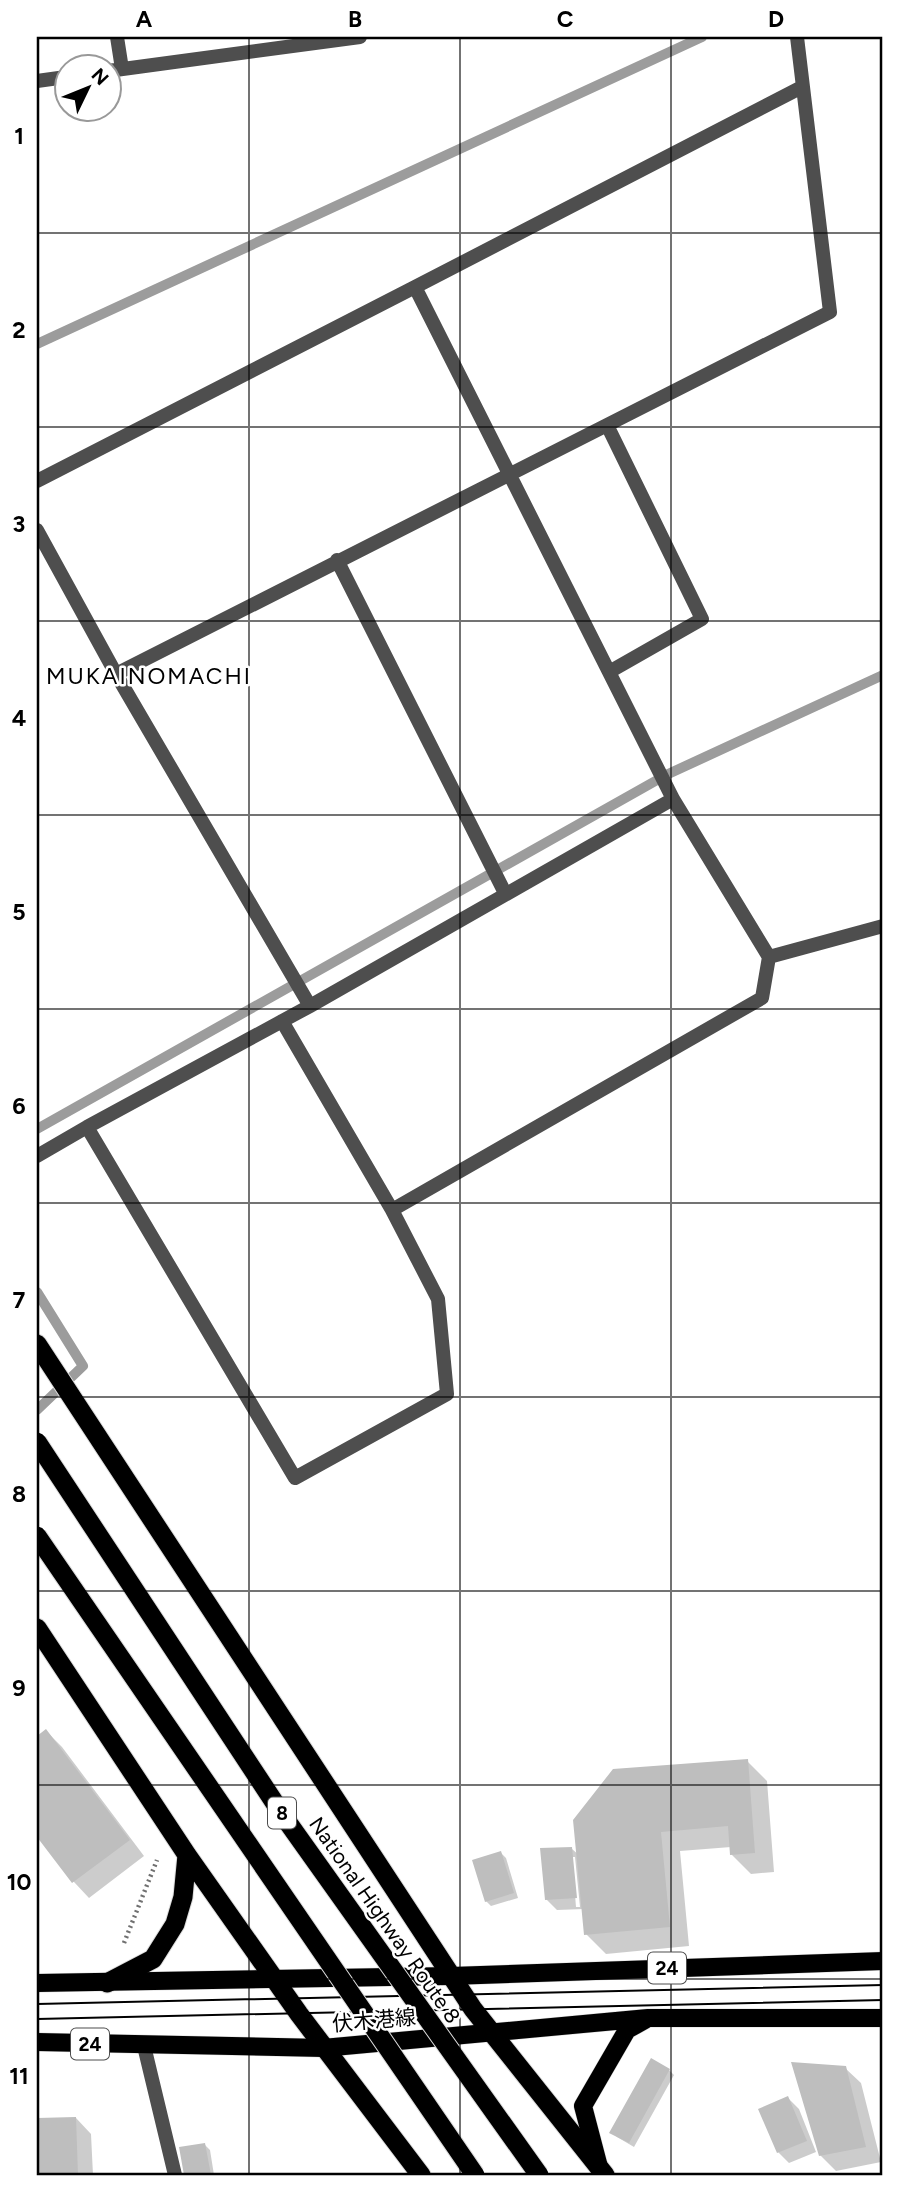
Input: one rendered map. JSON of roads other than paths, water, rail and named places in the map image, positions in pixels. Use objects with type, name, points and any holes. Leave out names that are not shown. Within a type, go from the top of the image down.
[{"type":"highway","points":[[37,1344],[451,1976],[491,2032],[602,2172]]},
{"type":"highway","name":"National Highway Route 8","points":[[37,1442],[284,1817],[538,2175]]},
{"type":"highway","name":"8","points":[[37,1536],[475,2175]]},
{"type":"highway","points":[[37,1628],[187,1855],[323,2048],[421,2175]]},
{"type":"highway","points":[[107,1983],[153,1959],[175,1924],[183,1898],[187,1855]]},
{"type":"main road","name":"伏木港線","points":[[37,1983],[451,1976],[883,1961]]},
{"type":"main road","name":"伏木港線","points":[[37,2042],[323,2048],[648,2018],[883,2018]]},
{"type":"main road","points":[[602,2172],[583,2106],[627,2030],[648,2018]]},
{"type":"street","points":[[122,69],[360,37]]},
{"type":"street","points":[[116,674],[830,312],[797,37]]},
{"type":"street","points":[[37,481],[802,87]]},
{"type":"street","points":[[392,1209],[762,998],[769,957],[673,799],[415,287]]},
{"type":"street","points":[[607,425],[702,619],[609,672]]},
{"type":"street","points":[[37,530],[116,674],[310,1006]]},
{"type":"street","points":[[337,560],[503,888]]},
{"type":"street","points":[[37,1156],[310,1006],[503,888],[673,799]]},
{"type":"street","points":[[769,957],[883,926]]},
{"type":"street","points":[[87,1127],[295,1478],[447,1394],[438,1299],[392,1209],[282,1021]]},
{"type":"street","points":[[144,2046],[175,2175]]},
{"type":"waterway","points":[[37,344],[702,37]]},
{"type":"waterway","points":[[37,1129],[666,775],[883,675]]},
{"type":"waterway","points":[[37,1292],[83,1366],[37,1410]]},
{"type":"tram line","points":[[37,2004],[883,1985]]},
{"type":"tram line","points":[[37,2019],[883,2000]]},
{"type":"district","name":"MUKAINOMACHI","points":[[149,676]]}]
